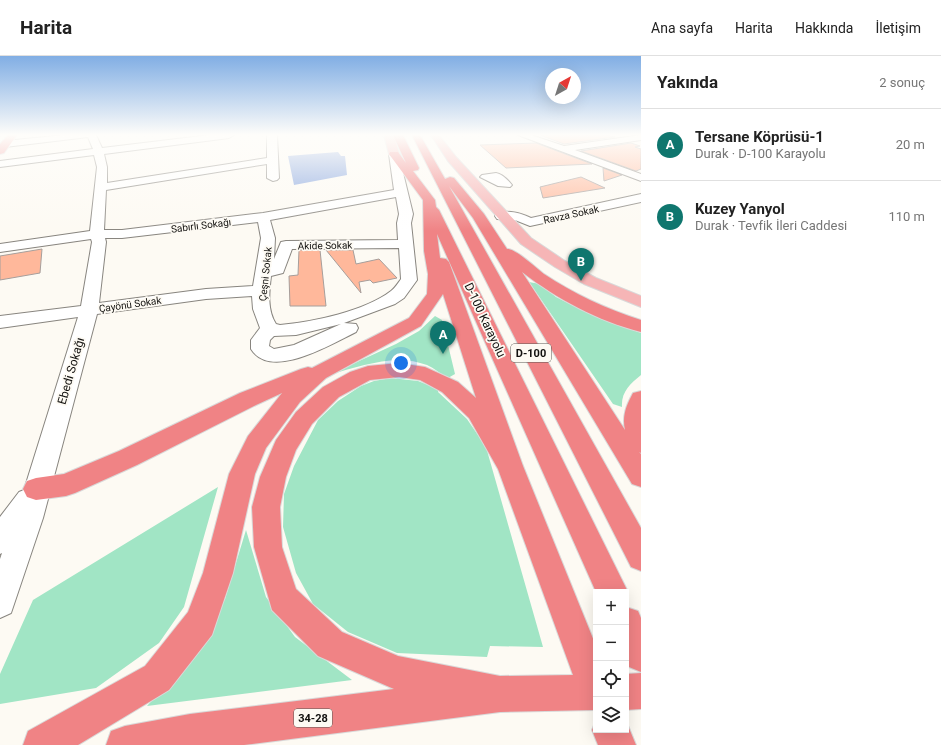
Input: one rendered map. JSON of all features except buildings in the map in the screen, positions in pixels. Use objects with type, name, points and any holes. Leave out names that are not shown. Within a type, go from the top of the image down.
[{"type":"highway","points":[[42,745],[157,678],[200,623],[218,573],[242,474],[256,443],[292,396],[320,373],[415,322],[426,309],[435,294],[436,274],[431,252],[429,200],[404,167]]},
{"type":"highway","name":"D-100 Karayolu","points":[[414,167],[611,589]]},
{"type":"highway","name":"D-100 Karayolu","points":[[439,167],[500,295],[641,557]]},
{"type":"highway","points":[[445,167],[479,218],[641,476]]},
{"type":"highway","points":[[479,218],[497,234],[511,256],[536,276],[565,295],[616,318],[641,326]]},
{"type":"highway","points":[[431,232],[510,466],[593,683]]},
{"type":"highway","points":[[36,489],[66,485],[128,458],[248,399],[348,357]]},
{"type":"highway","points":[[500,694],[398,673],[330,644],[283,599],[268,547],[266,507],[273,477],[285,447],[304,418],[331,392],[357,377],[368,373],[399,370],[426,374],[450,388],[477,412],[510,466]]},
{"type":"highway","points":[[641,399],[638,405],[634,424],[641,443]]},
{"type":"highway","points":[[627,625],[641,655]]},
{"type":"highway","name":"34-28","points":[[126,745],[190,733],[500,694],[593,691]]},
{"type":"highway","points":[[629,692],[641,691]]},
{"type":"highway","points":[[613,733],[617,745]]},
{"type":"main road","points":[[467,167],[486,178],[502,216],[526,241],[548,257],[590,281],[641,302]]},
{"type":"main road","points":[[476,167],[517,216],[540,238],[562,253],[589,268],[641,291]]},
{"type":"street","name":"Ebedi Sokağı","points":[[0,602],[29,518],[88,310],[99,242],[96,234],[99,214],[99,188],[102,167]]},
{"type":"street","points":[[99,188],[230,167]]},
{"type":"street","points":[[272,167],[273,178]]},
{"type":"street","points":[[352,327],[288,353],[274,356],[264,353],[259,346],[259,342],[270,329],[281,332],[314,326],[354,315],[397,295],[409,280],[404,244],[404,223],[406,214],[396,167]]},
{"type":"street","points":[[612,167],[641,178]]},
{"type":"street","name":"Sabırlı Sokağı","points":[[0,248],[96,234],[122,234],[263,217],[401,192]]},
{"type":"street","name":"Ravza Sokak","points":[[502,216],[517,216],[530,222],[641,198]]},
{"type":"street","name":"Çeşni Sokak","points":[[263,217],[269,239],[261,290],[262,315],[270,329]]},
{"type":"street","name":"Akide Sokak","points":[[264,272],[277,270],[286,245],[404,244]]},
{"type":"street","name":"Çayönü Sokak","points":[[0,322],[206,294],[261,290]]},
{"type":"street","points":[[0,540],[36,489]]},
{"type":"green space","points":[[529,282],[540,284],[556,297],[588,313],[641,333],[641,375],[627,389],[623,397],[622,407],[613,404]]},
{"type":"green space","points":[[435,316],[442,320],[455,374],[448,378],[427,365],[403,360],[391,360],[366,364],[331,374],[396,344],[419,331]]},
{"type":"green space","points":[[391,378],[418,381],[438,389],[438,392],[467,419],[486,447],[543,647],[490,646],[487,657],[397,653],[348,632],[313,604],[296,573],[283,527],[284,494],[294,466],[318,420],[338,401],[361,386],[374,381]]},
{"type":"green space","points":[[218,487],[184,607],[159,643],[96,688],[0,704],[0,674],[33,600]]},
{"type":"green space","points":[[246,530],[266,597],[295,637],[352,680],[147,706],[201,646],[225,599]]},
{"type":"water","points":[[290,167],[346,167],[347,175],[294,185]]},
{"type":"place","name":"Kuzey Yanyol","points":[[581,281]]},
{"type":"place","name":"Tersane Köprüsü-1","points":[[443,354]]}]
